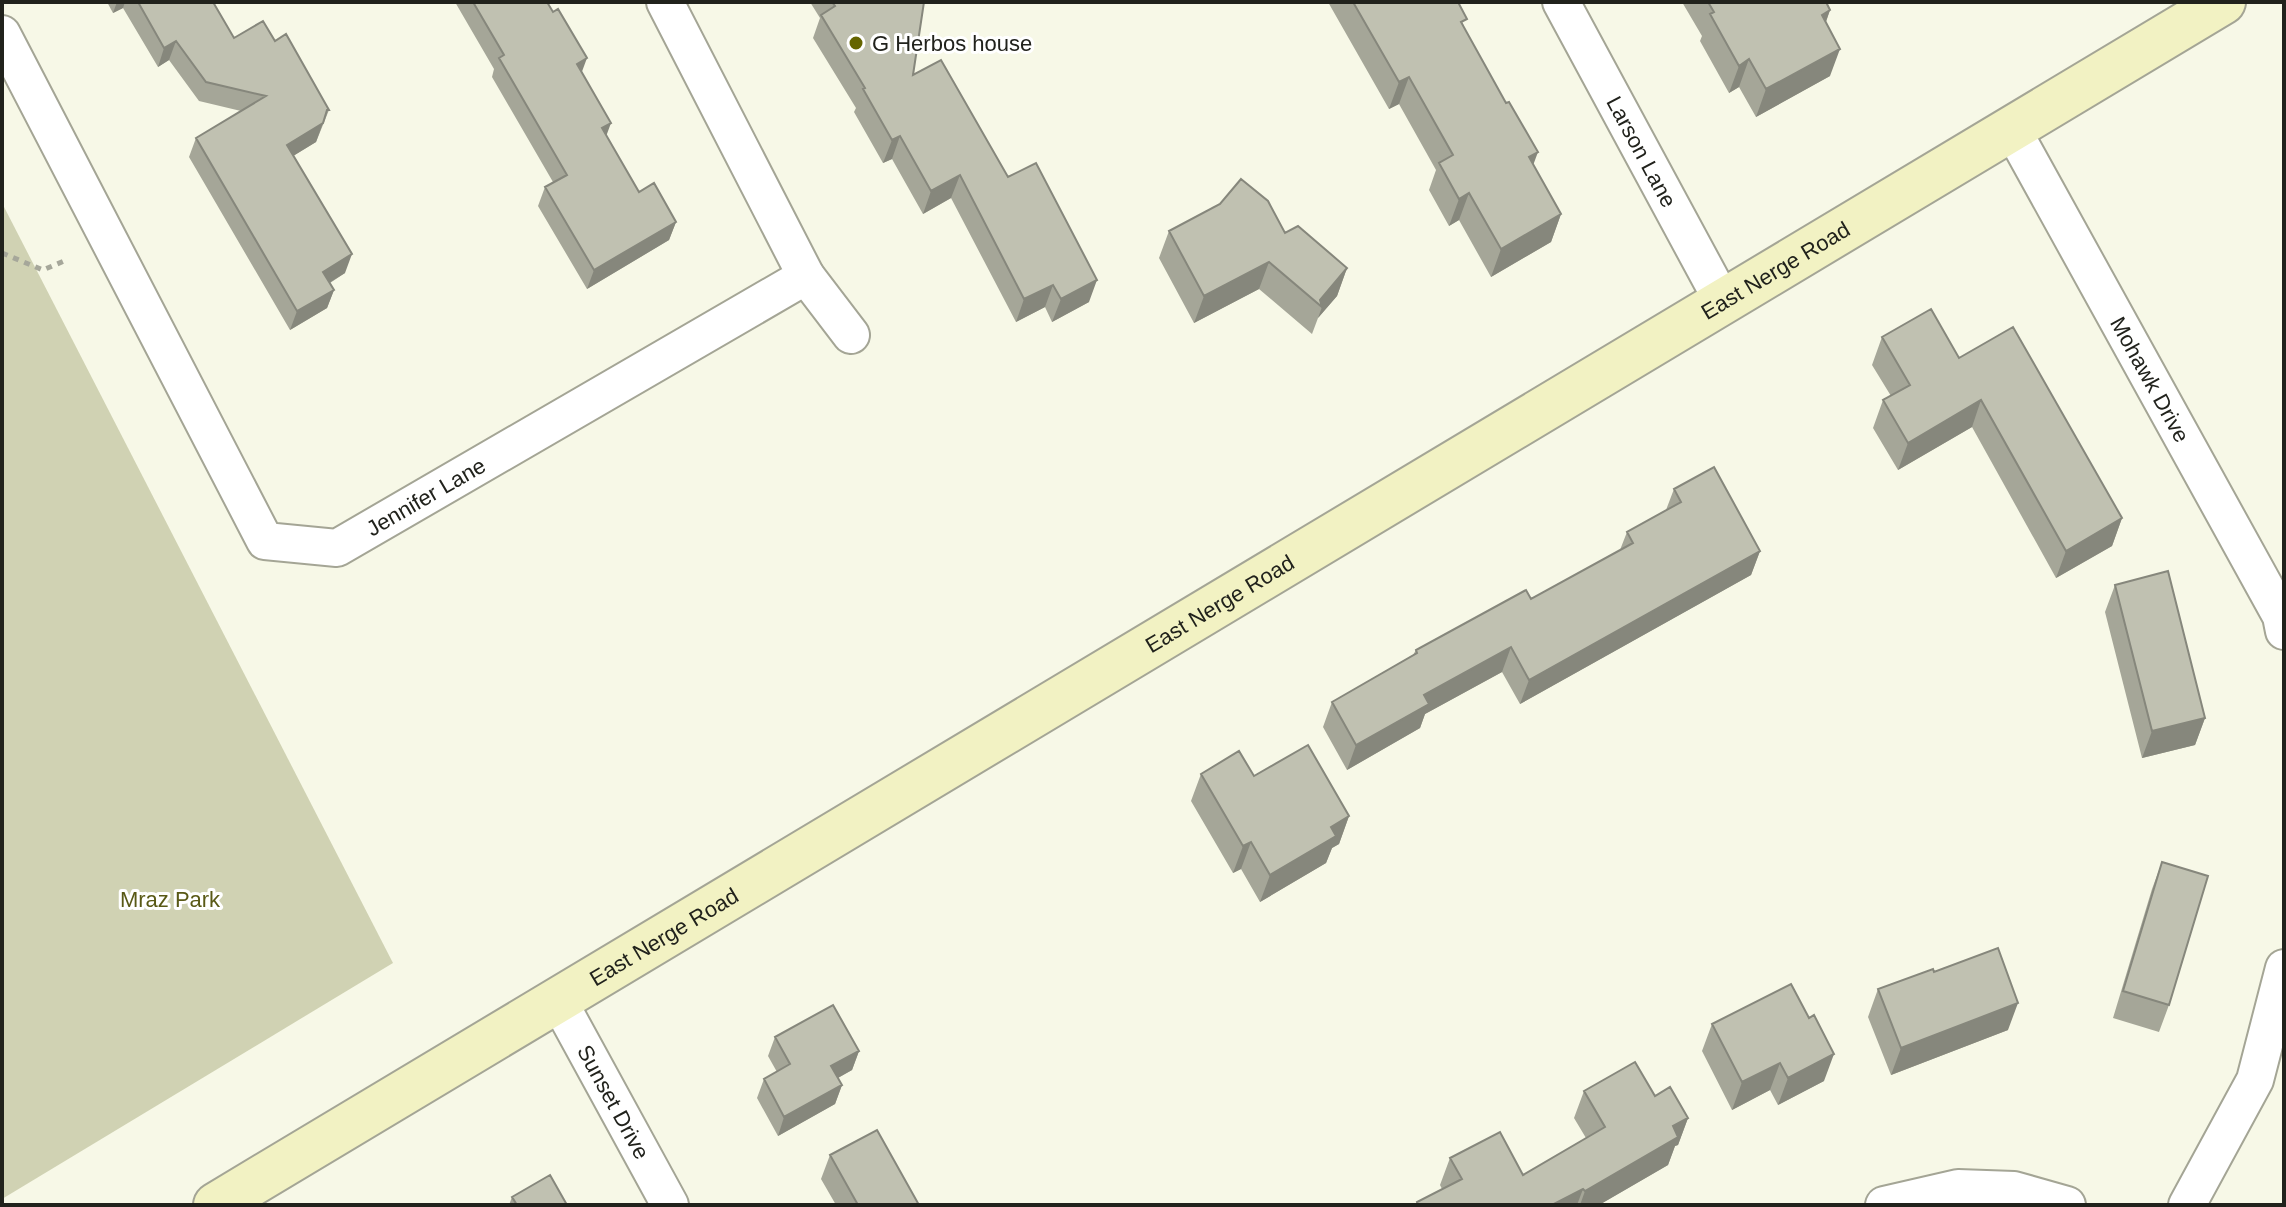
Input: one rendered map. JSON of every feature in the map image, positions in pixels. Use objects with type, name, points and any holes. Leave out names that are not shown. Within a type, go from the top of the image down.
[{"type":"main road","name":"East Nerge Road","points":[[216,1205],[2223,2]]},
{"type":"street","points":[[665,2],[806,276],[851,335]]},
{"type":"street","name":"Larson Lane","points":[[1561,2],[1723,302]]},
{"type":"street","name":"Jennifer Lane","points":[[2,34],[265,541],[337,548],[806,276]]},
{"type":"street","name":"Mohawk Drive","points":[[2012,129],[2281,616],[2284,631]]},
{"type":"street","points":[[2187,1205],[2255,1080],[2284,968]]},
{"type":"street","name":"Sunset Drive","points":[[558,1000],[670,1205]]},
{"type":"street","points":[[1884,1205],[1958,1188],[2014,1190],[2067,1205]]},
{"type":"path","points":[[2,253],[43,270],[64,261]]},
{"type":"green space","name":"Mraz Park","points":[[2,203],[393,963],[2,1199]]},
{"type":"building","points":[[138,2],[213,2],[234,38],[263,21],[275,41],[286,34],[329,110],[323,123],[287,145],[352,254],[323,272],[334,290],[297,311],[196,138],[266,96],[206,82],[176,41],[164,48]]},
{"type":"building","points":[[473,2],[547,2],[553,12],[558,9],[587,58],[577,64],[611,123],[602,128],[639,192],[654,183],[676,222],[594,270],[545,187],[567,175],[499,58],[504,55]]},
{"type":"building","points":[[832,2],[924,2],[913,75],[941,60],[1008,177],[1036,163],[1097,280],[1061,299],[1053,285],[1024,299],[960,175],[931,191],[900,136],[892,140],[821,15],[835,6]]},
{"type":"building","points":[[1353,2],[1458,2],[1467,19],[1461,22],[1506,103],[1509,102],[1538,152],[1529,157],[1561,214],[1501,249],[1469,193],[1459,199],[1439,163],[1453,155],[1409,77],[1399,82]]},
{"type":"building","points":[[1708,2],[1826,2],[1830,10],[1822,15],[1840,49],[1766,89],[1749,59],[1739,66],[1710,14],[1714,12]]},
{"type":"building","points":[[1241,179],[1268,201],[1285,233],[1298,226],[1347,268],[1320,300],[1322,307],[1269,262],[1204,296],[1169,231],[1220,204]]},
{"type":"building","points":[[1931,309],[1959,358],[2013,327],[2122,518],[2066,551],[1981,400],[1908,443],[1883,400],[1910,385],[1882,337]]},
{"type":"building","points":[[1714,467],[1760,551],[1529,680],[1511,647],[1424,695],[1429,704],[1356,745],[1332,702],[1417,653],[1416,650],[1526,590],[1531,599],[1633,543],[1627,532],[1681,502],[1674,489]]},
{"type":"building","points":[[2168,571],[2205,718],[2152,731],[2115,585]]},
{"type":"building","points":[[1308,745],[1349,816],[1331,827],[1336,836],[1270,875],[1251,842],[1243,846],[1201,774],[1239,751],[1254,776]]},
{"type":"building","points":[[2162,862],[2208,876],[2169,1005],[2123,991]]},
{"type":"building","points":[[1998,948],[2018,1003],[1901,1048],[1878,989]]},
{"type":"building","points":[[1791,984],[1809,1018],[1814,1015],[1834,1054],[1788,1078],[1780,1063],[1742,1082],[1712,1024]]},
{"type":"building","points":[[833,1005],[859,1051],[831,1066],[842,1085],[784,1117],[764,1079],[790,1064],[775,1037]]},
{"type":"building","points":[[1635,1062],[1655,1096],[1670,1087],[1688,1118],[1673,1126],[1678,1137],[1585,1191],[1583,1189],[1552,1205],[1418,1205],[1417,1202],[1462,1179],[1450,1158],[1500,1132],[1523,1175],[1605,1127],[1584,1091]]},
{"type":"building","points":[[877,1130],[919,1205],[858,1205],[830,1155]]},
{"type":"building","points":[[550,1175],[567,1205],[517,1205],[512,1197]]},
{"type":"place","name":"G Herbos house","points":[[856,43]]}]
